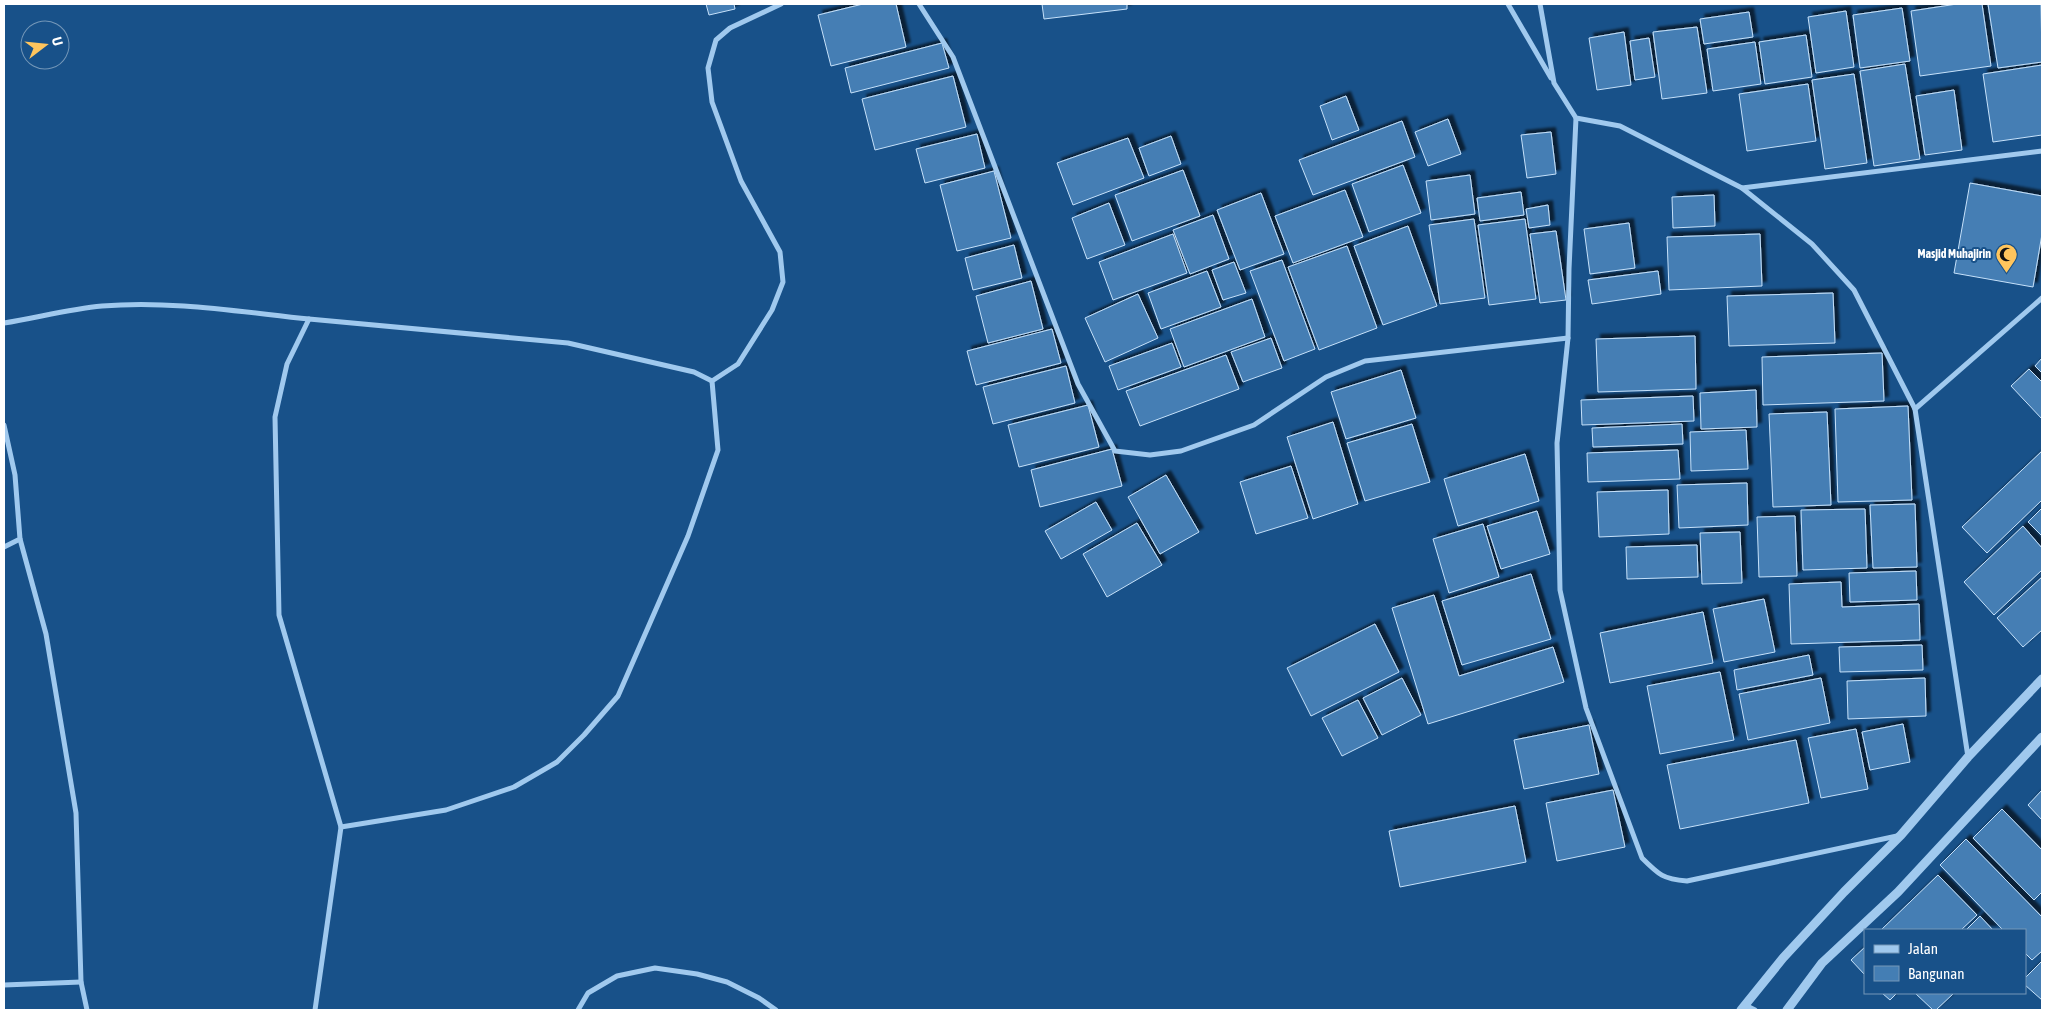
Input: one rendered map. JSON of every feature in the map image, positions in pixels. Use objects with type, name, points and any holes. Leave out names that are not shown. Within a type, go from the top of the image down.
[{"type":"street","points":[[712,381],[738,364],[772,310],[783,282],[780,252],[741,181],[712,102],[708,68],[716,40],[730,28],[780,4]]},
{"type":"street","points":[[919,4],[953,57],[1078,384],[1115,451],[1150,455],[1181,451],[1254,426],[1326,377],[1365,361],[1568,338]]},
{"type":"street","points":[[1508,4],[1576,118],[1569,269],[1568,338],[1556,443],[1560,590],[1586,708],[1642,858],[1655,872],[1668,879],[1687,881],[1901,836]]},
{"type":"street","points":[[1540,4],[1554,83]]},
{"type":"street","points":[[1576,118],[1620,126],[1742,188],[1812,244],[1854,290],[1915,409],[1968,756]]},
{"type":"street","points":[[1742,188],[2042,151]]},
{"type":"street","points":[[1915,409],[2042,298]]},
{"type":"street","points":[[4,323],[102,306],[190,308],[568,343],[694,372],[712,381]]},
{"type":"street","points":[[309,319],[287,364],[275,417],[279,615],[341,827],[315,1010]]},
{"type":"street","points":[[341,827],[446,810],[514,788],[557,762],[584,735],[618,696],[688,536],[718,450],[712,381]]},
{"type":"street","points":[[4,425],[15,475],[20,539],[46,634],[76,813],[81,982],[87,1010]]},
{"type":"street","points":[[4,547],[20,539]]},
{"type":"street","points":[[1754,1010],[1743,1008],[1783,958],[1844,892],[1901,836],[1968,756],[2042,679]]},
{"type":"street","points":[[1787,1010],[1822,963],[1898,892],[2042,737]]},
{"type":"street","points":[[578,1010],[588,994],[617,976],[655,968],[697,974],[727,982],[759,998],[776,1010]]},
{"type":"street","points":[[4,986],[81,982]]},
{"type":"building","points":[[706,4],[734,4],[735,9],[709,15]]},
{"type":"building","points":[[863,4],[896,4],[906,47],[831,66],[818,15]]},
{"type":"building","points":[[1042,4],[1127,4],[1127,9],[1044,19]]},
{"type":"building","points":[[1957,4],[1982,4],[1991,66],[1920,76],[1911,11]]},
{"type":"building","points":[[1988,4],[2041,4],[2042,62],[1998,68]]},
{"type":"building","points":[[1902,8],[1910,61],[1860,68],[1853,15]]},
{"type":"building","points":[[1846,11],[1854,67],[1816,73],[1808,17]]},
{"type":"building","points":[[1749,12],[1753,37],[1704,44],[1700,19]]},
{"type":"building","points":[[1697,27],[1707,93],[1662,99],[1653,32]]},
{"type":"building","points":[[1624,32],[1631,85],[1597,90],[1589,38]]},
{"type":"building","points":[[1806,35],[1812,77],[1765,84],[1759,42]]},
{"type":"building","points":[[1649,38],[1655,77],[1635,80],[1630,41]]},
{"type":"building","points":[[1755,42],[1761,84],[1713,91],[1707,49]]},
{"type":"building","points":[[942,43],[949,68],[851,93],[845,68]]},
{"type":"building","points":[[1905,64],[1920,159],[1874,166],[1860,71]]},
{"type":"building","points":[[2042,65],[2042,135],[1993,142],[1983,74]]},
{"type":"building","points":[[1854,74],[1867,163],[1825,169],[1812,80]]},
{"type":"building","points":[[953,76],[966,127],[875,150],[862,99]]},
{"type":"building","points":[[1808,84],[1816,141],[1747,151],[1739,94]]},
{"type":"building","points":[[1954,90],[1962,150],[1925,155],[1916,96]]},
{"type":"building","points":[[1346,96],[1359,130],[1332,140],[1320,106]]},
{"type":"building","points":[[1448,119],[1461,154],[1428,166],[1415,132]]},
{"type":"building","points":[[1402,121],[1415,157],[1313,195],[1299,160]]},
{"type":"building","points":[[1551,132],[1556,174],[1527,178],[1521,135]]},
{"type":"building","points":[[977,134],[985,168],[925,183],[916,149]]},
{"type":"building","points":[[1171,136],[1181,164],[1149,176],[1139,148]]},
{"type":"building","points":[[1128,138],[1144,178],[1073,205],[1057,163]]},
{"type":"building","points":[[1403,165],[1421,213],[1369,232],[1352,184]]},
{"type":"building","points":[[1183,170],[1200,216],[1132,241],[1115,195]]},
{"type":"building","points":[[994,171],[1011,238],[957,251],[940,185]]},
{"type":"building","points":[[1470,175],[1475,214],[1431,220],[1426,181]]},
{"type":"building","points":[[1970,183],[2042,196],[2042,234],[2033,287],[1954,273]]},
{"type":"building","points":[[1345,190],[1363,237],[1293,263],[1275,216]]},
{"type":"building","points":[[1521,192],[1524,215],[1480,221],[1477,198]]},
{"type":"building","points":[[1261,193],[1284,254],[1240,270],[1217,210]]},
{"type":"building","points":[[1714,195],[1715,226],[1673,228],[1672,197]]},
{"type":"building","points":[[1109,203],[1125,245],[1087,259],[1072,218]]},
{"type":"building","points":[[1548,205],[1550,225],[1529,228],[1526,209]]},
{"type":"building","points":[[1213,215],[1229,259],[1190,274],[1173,230]]},
{"type":"building","points":[[1474,219],[1485,298],[1440,304],[1429,225]]},
{"type":"building","points":[[1525,219],[1536,299],[1489,305],[1478,225]]},
{"type":"building","points":[[1629,223],[1635,268],[1590,274],[1584,229]]},
{"type":"building","points":[[1408,226],[1437,306],[1383,325],[1354,246]]},
{"type":"building","points":[[1556,231],[1566,300],[1540,303],[1530,234]]},
{"type":"building","points":[[1173,234],[1187,273],[1113,300],[1099,262]]},
{"type":"building","points":[[1760,234],[1762,286],[1669,290],[1667,237]]},
{"type":"building","points":[[1014,245],[1022,278],[973,290],[965,258]]},
{"type":"building","points":[[1347,246],[1377,328],[1319,350],[1288,267]]},
{"type":"building","points":[[1282,260],[1315,349],[1284,361],[1250,271]]},
{"type":"building","points":[[1234,262],[1246,293],[1223,300],[1212,270]]},
{"type":"building","points":[[1207,271],[1221,307],[1161,329],[1148,293]]},
{"type":"building","points":[[1658,271],[1661,294],[1592,304],[1588,280]]},
{"type":"building","points":[[1031,281],[1043,329],[988,343],[976,296]]},
{"type":"building","points":[[1833,293],[1835,343],[1729,346],[1727,296]]},
{"type":"building","points":[[1138,294],[1158,338],[1105,362],[1085,318]]},
{"type":"building","points":[[1252,299],[1265,337],[1184,367],[1170,329]]},
{"type":"building","points":[[1052,329],[1061,363],[976,385],[967,351]]},
{"type":"building","points":[[1695,336],[1696,389],[1598,392],[1596,339]]},
{"type":"building","points":[[1271,338],[1282,368],[1243,382],[1231,352]]},
{"type":"building","points":[[1172,343],[1181,367],[1118,390],[1109,366]]},
{"type":"building","points":[[1882,353],[1884,401],[1763,405],[1762,357]]},
{"type":"building","points":[[1226,355],[1239,389],[1140,426],[1126,391]]},
{"type":"building","points":[[2042,358],[2042,373],[2035,366]]},
{"type":"building","points":[[1066,366],[1075,403],[993,424],[983,387]]},
{"type":"building","points":[[2029,369],[2042,382],[2042,419],[2011,386]]},
{"type":"building","points":[[1401,370],[1416,418],[1346,439],[1331,392]]},
{"type":"building","points":[[1756,390],[1757,427],[1701,429],[1700,393]]},
{"type":"building","points":[[1693,396],[1694,421],[1582,425],[1581,400]]},
{"type":"building","points":[[1088,405],[1099,447],[1019,467],[1008,425]]},
{"type":"building","points":[[1908,406],[1912,500],[1838,502],[1835,409]]},
{"type":"building","points":[[1827,412],[1831,505],[1773,507],[1769,414]]},
{"type":"building","points":[[1333,422],[1358,504],[1313,519],[1287,437]]},
{"type":"building","points":[[1412,424],[1430,482],[1365,501],[1347,443]]},
{"type":"building","points":[[1682,424],[1683,444],[1593,447],[1592,428]]},
{"type":"building","points":[[1746,430],[1748,469],[1691,471],[1690,432]]},
{"type":"building","points":[[1112,449],[1122,486],[1040,507],[1031,470]]},
{"type":"building","points":[[1678,450],[1680,479],[1588,482],[1587,453]]},
{"type":"building","points":[[2042,451],[2042,500],[1987,553],[1962,527]]},
{"type":"building","points":[[1525,454],[1539,501],[1458,526],[1444,479]]},
{"type":"building","points":[[1291,466],[1308,518],[1256,534],[1240,482]]},
{"type":"building","points":[[1166,475],[1199,532],[1160,554],[1128,497]]},
{"type":"building","points":[[1747,483],[1748,525],[1679,528],[1677,485]]},
{"type":"building","points":[[1668,490],[1669,534],[1599,537],[1597,492]]},
{"type":"building","points":[[1096,502],[1112,530],[1061,559],[1045,531]]},
{"type":"building","points":[[1915,504],[1917,567],[1873,568],[1870,505]]},
{"type":"building","points":[[2042,508],[2042,536],[2028,522]]},
{"type":"building","points":[[1865,509],[1867,568],[1803,570],[1801,510]]},
{"type":"building","points":[[1537,511],[1550,554],[1501,569],[1487,526]]},
{"type":"building","points":[[1795,516],[1797,576],[1759,577],[1757,517]]},
{"type":"building","points":[[1137,523],[1162,565],[1107,597],[1083,554]]},
{"type":"building","points":[[1483,524],[1499,577],[1449,593],[1433,539]]},
{"type":"building","points":[[2023,526],[2042,548],[2042,570],[1994,615],[1964,582]]},
{"type":"building","points":[[1740,532],[1742,583],[1702,584],[1700,533]]},
{"type":"building","points":[[1697,545],[1698,577],[1627,579],[1626,547]]},
{"type":"building","points":[[1916,571],[1917,600],[1850,602],[1849,573]]},
{"type":"building","points":[[1531,574],[1551,639],[1462,665],[1442,601]]},
{"type":"building","points":[[2042,577],[2042,630],[2023,647],[1997,618]]},
{"type":"building","points":[[1841,582],[1842,607],[1919,604],[1920,640],[1791,644],[1789,584]]},
{"type":"building","points":[[1434,595],[1459,676],[1553,647],[1564,682],[1428,724],[1392,608]]},
{"type":"building","points":[[1764,599],[1775,652],[1724,662],[1713,609]]},
{"type":"building","points":[[1703,612],[1713,663],[1610,683],[1600,633]]},
{"type":"building","points":[[1375,624],[1399,672],[1311,716],[1287,668]]},
{"type":"building","points":[[1922,645],[1923,670],[1840,672],[1839,647]]},
{"type":"building","points":[[1809,655],[1813,675],[1737,690],[1734,670]]},
{"type":"building","points":[[1720,672],[1734,740],[1660,754],[1647,686]]},
{"type":"building","points":[[1402,678],[1421,715],[1382,735],[1363,698]]},
{"type":"building","points":[[1821,678],[1830,723],[1748,740],[1739,694]]},
{"type":"building","points":[[1925,678],[1926,716],[1848,719],[1847,681]]},
{"type":"building","points":[[1358,700],[1378,738],[1342,756],[1322,718]]},
{"type":"building","points":[[1903,724],[1910,762],[1870,770],[1862,732]]},
{"type":"building","points":[[1589,725],[1599,774],[1524,789],[1514,740]]},
{"type":"building","points":[[1856,729],[1868,789],[1821,798],[1808,738]]},
{"type":"building","points":[[1796,740],[1809,803],[1680,829],[1667,765]]},
{"type":"building","points":[[1613,790],[1625,847],[1557,861],[1546,803]]},
{"type":"building","points":[[2042,790],[2042,820],[2028,805]]},
{"type":"building","points":[[1515,806],[1526,862],[1400,887],[1389,831]]},
{"type":"building","points":[[2002,809],[2042,850],[2042,892],[2034,900],[1973,838]]},
{"type":"building","points":[[1966,839],[2042,917],[2042,951],[2032,960],[2026,954],[2026,929],[2002,929],[1940,865]]},
{"type":"building","points":[[1938,875],[1977,915],[1962,929],[1882,929]]},
{"type":"building","points":[[1980,916],[1992,929],[1967,929]]},
{"type":"building","points":[[1864,948],[1864,974],[1851,960]]},
{"type":"building","points":[[2042,961],[2042,1000],[2026,986],[2026,977]]},
{"type":"building","points":[[1883,994],[1896,994],[1890,1000]]},
{"type":"building","points":[[1916,994],[1953,994],[1936,1010],[1933,1010]]},
{"type":"place","name":"Masjid Muhajirin","points":[[2007,273]]}]
